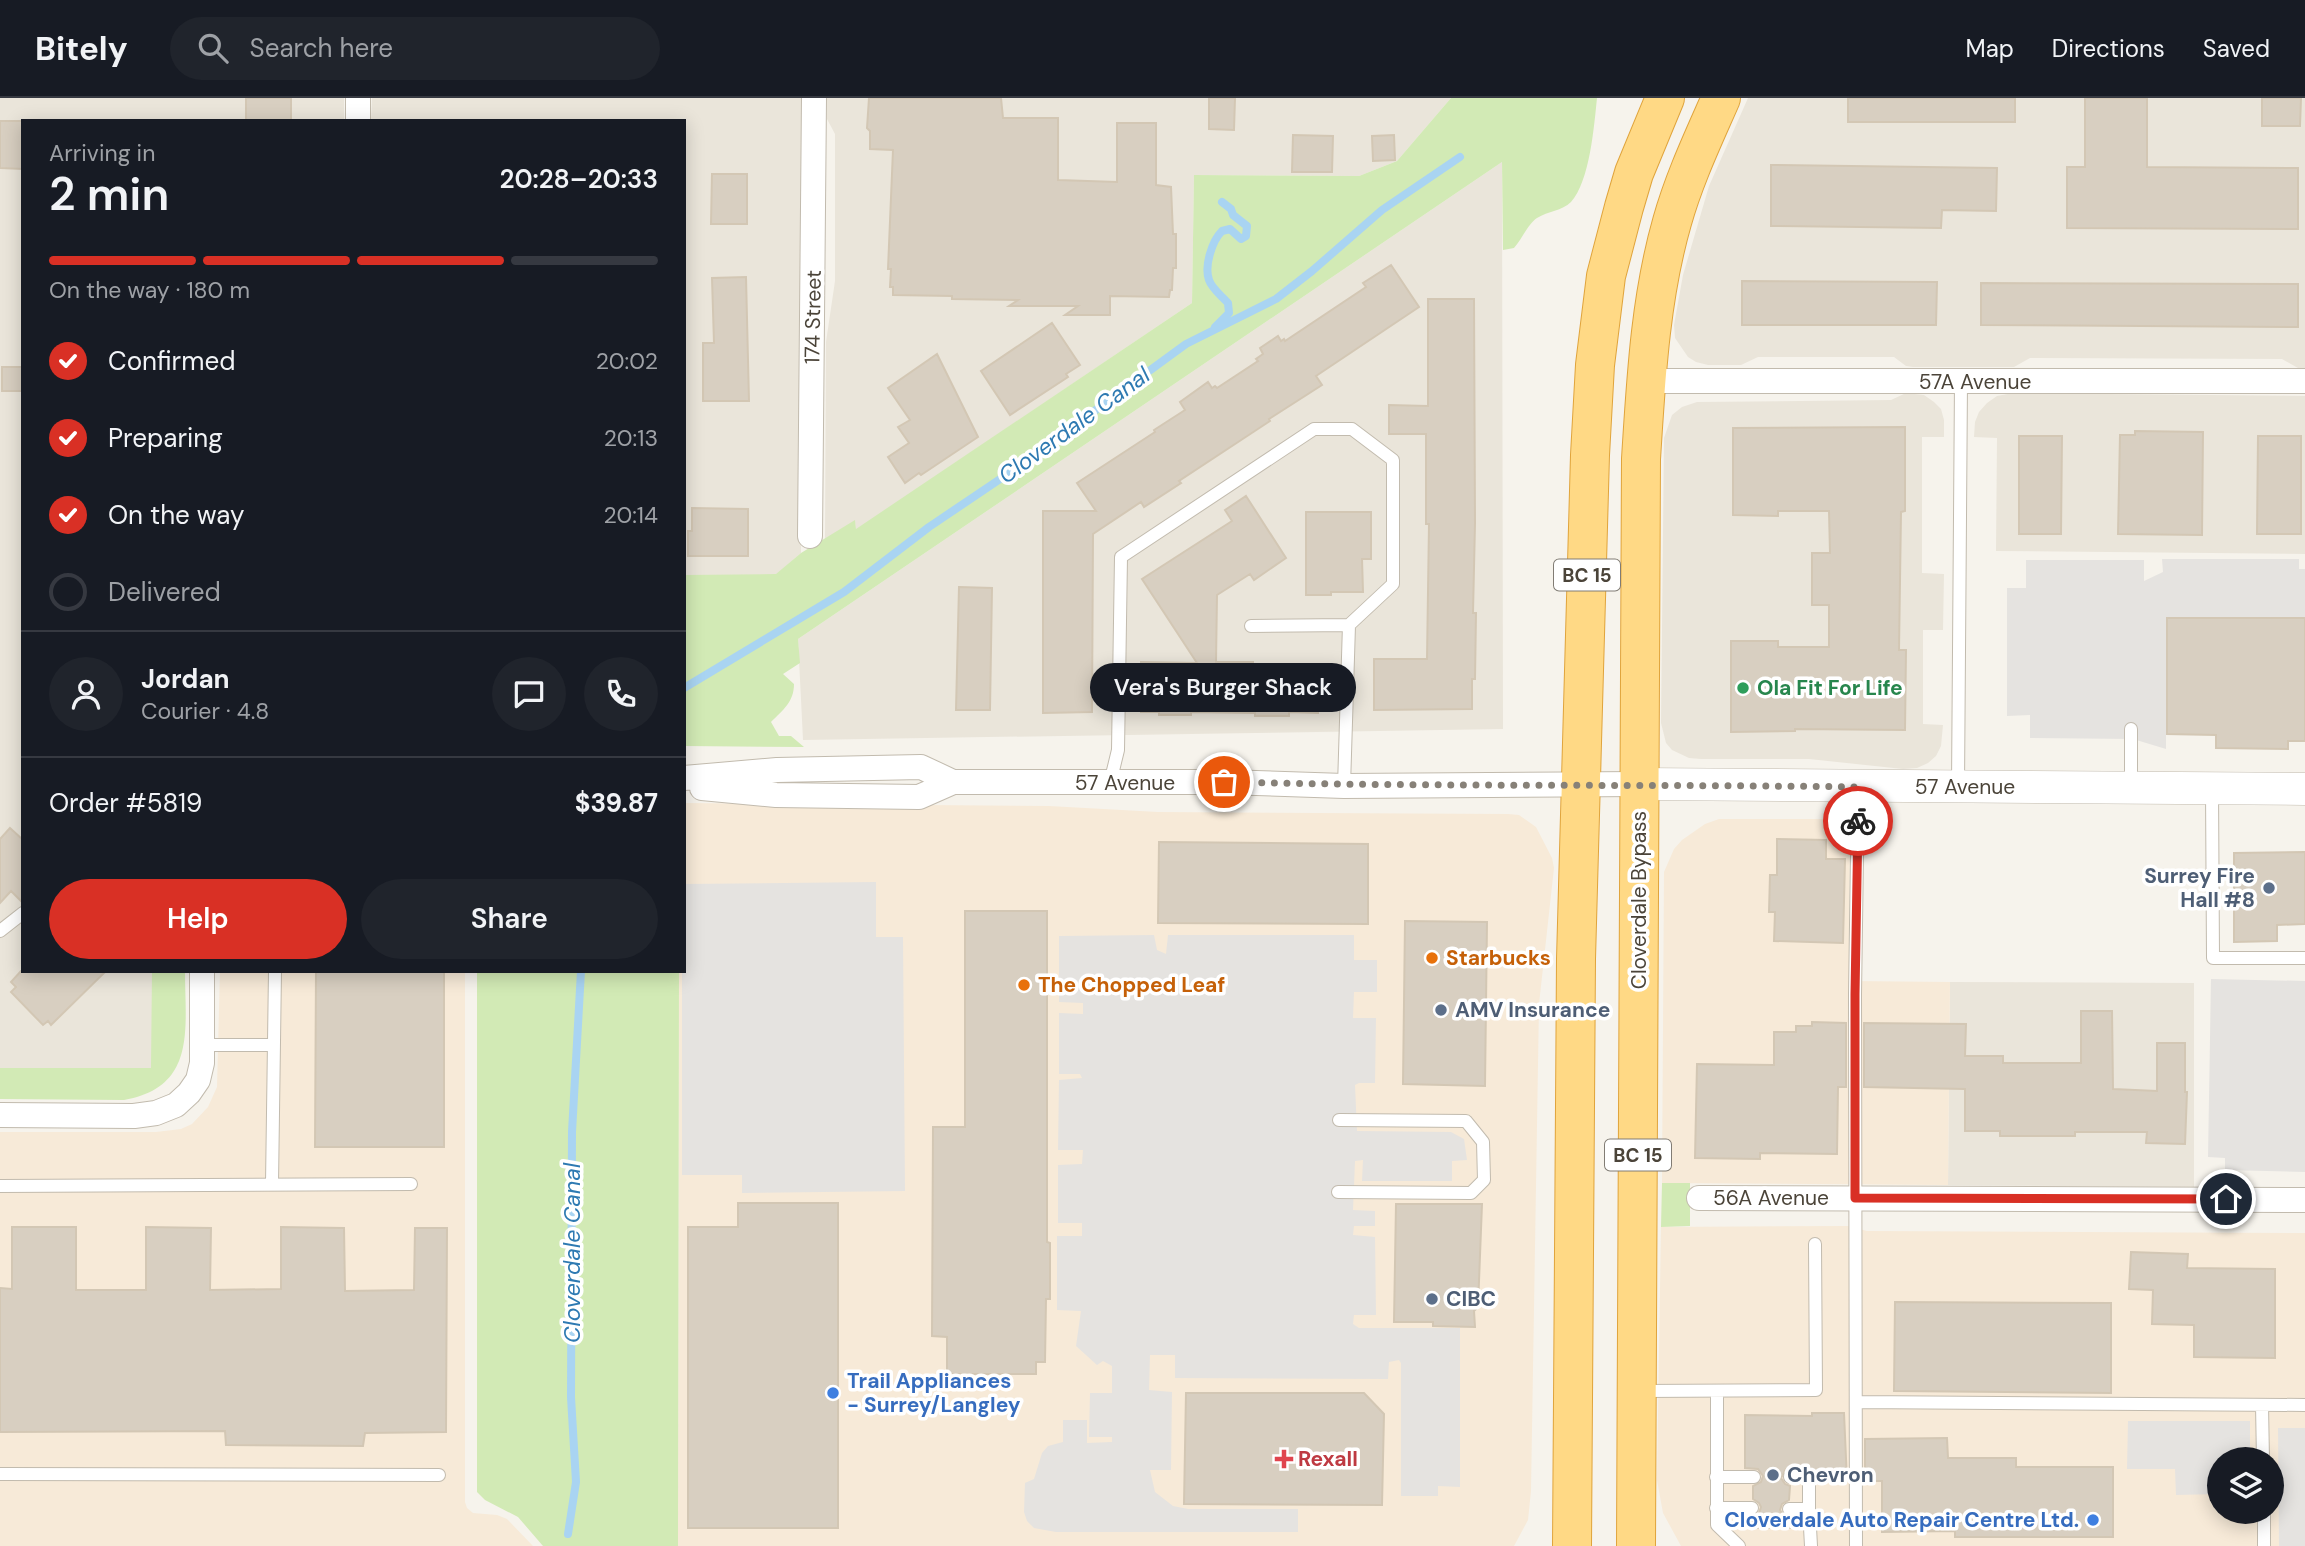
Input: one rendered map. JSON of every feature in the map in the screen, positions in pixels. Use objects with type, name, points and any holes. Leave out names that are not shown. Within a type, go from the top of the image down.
[{"type":"highway","name":"BC 15","points":[[1573,1529],[1576,959],[1595,365],[1606,276],[1642,150],[1664,98]]},
{"type":"highway","name":"Cloverdale Bypass","points":[[1642,1540],[1637,1391],[1641,460],[1651,328],[1672,222],[1721,98]]},
{"type":"highway","points":[[1546,1546],[1573,1529]]},
{"type":"street","points":[[358,98],[358,119]]},
{"type":"street","name":"174 Street","points":[[810,537],[814,98]]},
{"type":"street","name":"57A Avenue","points":[[1646,381],[2305,381]]},
{"type":"street","name":"57 Avenue","points":[[686,778],[777,770],[920,767],[953,782],[2305,789]]},
{"type":"street","name":"57 Avenue","points":[[686,787],[776,795],[919,797],[953,782]]},
{"type":"street","points":[[0,1115],[134,1116],[156,1113],[176,1105],[198,1080],[202,1045],[202,973]]},
{"type":"street","name":"56A Avenue","points":[[1699,1198],[2305,1200]]},
{"type":"lane","points":[[1958,786],[1961,382]]},
{"type":"lane","points":[[1110,784],[1118,750],[1122,557],[1314,429],[1352,429],[1393,460],[1393,584],[1349,625],[1251,626]]},
{"type":"lane","points":[[1344,786],[1349,625]]},
{"type":"lane","points":[[2131,788],[2132,729]]},
{"type":"lane","points":[[1856,1546],[1855,994],[1858,787]]},
{"type":"lane","points":[[2212,788],[2213,958],[2305,958]]},
{"type":"lane","points":[[0,931],[21,915]]},
{"type":"lane","points":[[272,1184],[275,973]]},
{"type":"lane","points":[[202,1045],[274,1045]]},
{"type":"lane","points":[[1338,1192],[1471,1193],[1484,1180],[1483,1142],[1466,1121],[1339,1120]]},
{"type":"lane","points":[[0,1186],[411,1184]]},
{"type":"lane","points":[[1637,1391],[1816,1390],[1815,1244]]},
{"type":"lane","points":[[1717,1391],[1717,1525],[1738,1546]]},
{"type":"lane","points":[[1856,1402],[2305,1405]]},
{"type":"lane","points":[[2262,1405],[2263,1447]]},
{"type":"lane","points":[[0,1474],[439,1475]]},
{"type":"lane","points":[[1716,1476],[1754,1476]]},
{"type":"lane","points":[[1790,1476],[1809,1477],[1811,1546]]},
{"type":"lane","points":[[1716,1508],[1752,1508]]},
{"type":"lane","points":[[1789,1509],[1809,1509]]},
{"type":"lane","points":[[2264,1524],[2264,1546]]},
{"type":"shaded area","points":[[0,98],[344,98],[344,119],[21,119],[21,973],[152,973],[152,1068],[0,1068]]},
{"type":"shaded area","points":[[372,98],[801,98],[801,553],[776,575],[686,575],[686,119],[371,119]]},
{"type":"shaded area","points":[[827,98],[1451,98],[1397,161],[1359,176],[1194,175],[1192,303],[856,530],[855,521],[825,539],[826,342],[835,281],[835,134],[827,119]]},
{"type":"shaded area","points":[[1748,98],[2305,98],[2305,368],[2298,368],[2282,359],[2030,358],[2014,367],[1913,367],[1906,366],[1894,357],[1758,357],[1741,365],[1708,365],[1696,362],[1688,357],[1675,338],[1674,325],[1683,275],[1709,186]]},
{"type":"shaded area","points":[[1502,162],[1503,729],[803,740],[798,639]]},
{"type":"shaded area","points":[[1906,393],[1924,395],[1934,402],[1941,409],[1944,420],[1944,437],[1922,437],[1922,573],[1944,574],[1943,630],[1923,630],[1923,724],[1943,725],[1941,746],[1936,756],[1917,768],[1903,769],[1809,759],[1701,759],[1689,758],[1672,750],[1666,743],[1661,723],[1664,438],[1672,415],[1682,407],[1697,402],[1891,400]]},
{"type":"shaded area","points":[[2013,393],[2305,396],[2305,554],[1996,551],[1997,438],[1974,437],[1975,422],[1987,403],[1997,396]]},
{"type":"shaded area","points":[[2162,559],[2299,559],[2299,569],[2305,569],[2305,617],[2166,617],[2166,749],[2133,739],[2030,738],[2030,715],[2007,716],[2007,588],[2026,588],[2026,560],[2144,560],[2144,581],[2163,572]]},
{"type":"shaded area","points":[[686,803],[1049,806],[1158,812],[1508,814],[1519,815],[1536,827],[1552,858],[1554,868],[1539,1004],[1531,1491],[1528,1520],[1514,1546],[678,1546],[679,973],[686,973]]},
{"type":"shaded area","points":[[1719,819],[1842,819],[1850,830],[1849,981],[1950,982],[1948,1185],[1662,1183],[1664,872],[1674,849],[1682,840],[1705,824]]},
{"type":"shaded area","points":[[876,882],[876,937],[903,937],[905,1191],[742,1193],[742,1175],[682,1175],[682,973],[686,973],[686,884]]},
{"type":"shaded area","points":[[1154,935],[1157,950],[1166,954],[1168,935],[1354,935],[1354,960],[1377,960],[1377,992],[1354,992],[1353,1018],[1376,1018],[1375,1083],[1355,1085],[1357,1131],[1451,1132],[1464,1139],[1467,1160],[1452,1161],[1452,1181],[1362,1181],[1363,1160],[1355,1161],[1353,1210],[1375,1211],[1375,1226],[1354,1226],[1353,1235],[1375,1237],[1376,1315],[1354,1315],[1353,1324],[1359,1328],[1460,1328],[1460,1487],[1438,1486],[1438,1496],[1401,1496],[1399,1360],[1389,1362],[1388,1379],[1175,1378],[1175,1355],[1150,1355],[1149,1390],[1172,1392],[1171,1470],[1150,1470],[1155,1492],[1173,1506],[1188,1509],[1298,1509],[1298,1532],[1056,1532],[1034,1528],[1027,1521],[1024,1512],[1025,1483],[1034,1479],[1042,1453],[1048,1446],[1063,1442],[1063,1420],[1087,1420],[1087,1443],[1112,1442],[1112,1437],[1089,1437],[1090,1393],[1112,1393],[1112,1366],[1103,1361],[1097,1365],[1076,1346],[1081,1311],[1057,1310],[1057,1236],[1082,1236],[1082,1223],[1058,1223],[1058,1165],[1082,1164],[1083,1150],[1058,1150],[1059,1080],[1082,1078],[1080,1074],[1059,1074],[1059,1013],[1083,1014],[1083,1003],[1059,1002],[1059,936]]},
{"type":"shaded area","points":[[220,973],[465,973],[465,1502],[473,1513],[497,1515],[507,1519],[533,1546],[0,1546],[0,1132],[156,1132],[181,1129],[192,1124],[208,1107],[217,1087]]},
{"type":"shaded area","points":[[2211,979],[2305,981],[2305,1172],[2225,1170],[2225,1158],[2208,1157]]},
{"type":"shaded area","points":[[1950,982],[2194,983],[2194,1187],[1948,1185]]},
{"type":"shaded area","points":[[1848,1226],[1867,1231],[2305,1233],[2305,1546],[1681,1546],[1663,1513],[1657,1480],[1661,1227]]},
{"type":"shaded area","points":[[2128,1421],[2250,1421],[2250,1447],[2207,1447],[2207,1494],[2176,1495],[2175,1469],[2127,1469]]},
{"type":"shaded area","points":[[2278,1428],[2305,1428],[2305,1546],[2279,1546],[2279,1524],[2284,1524],[2284,1447],[2278,1447]]},
{"type":"green space","points":[[1451,98],[1597,98],[1587,167],[1577,193],[1571,202],[1563,207],[1537,218],[1514,248],[1503,250],[1502,162],[798,639],[800,663],[783,674],[794,684],[792,696],[771,722],[779,736],[791,736],[804,747],[686,746],[686,575],[776,574],[801,553],[855,520],[856,529],[1192,303],[1194,175],[1359,176],[1397,161]]},
{"type":"green space","points":[[152,973],[185,973],[186,1014],[182,1052],[175,1069],[164,1083],[148,1093],[124,1100],[0,1099],[0,1068],[151,1068]]},
{"type":"green space","points":[[477,973],[679,973],[678,1546],[543,1546],[518,1517],[485,1500],[477,1492]]},
{"type":"green space","points":[[1662,1183],[1690,1183],[1690,1226],[1661,1227]]},
{"type":"building","points":[[246,98],[291,98],[291,119],[246,119]]},
{"type":"building","points":[[869,98],[1001,98],[1003,118],[1058,118],[1058,180],[1117,182],[1117,123],[1156,123],[1156,185],[1171,187],[1173,234],[1176,234],[1176,268],[1173,268],[1169,297],[1110,296],[1110,315],[1065,315],[1078,306],[1009,306],[1018,300],[893,295],[893,287],[890,287],[891,269],[888,269],[893,150],[870,149],[870,131],[867,128]]},
{"type":"building","points":[[1209,98],[1235,98],[1234,130],[1209,129]]},
{"type":"building","points":[[1848,98],[2015,98],[2015,122],[1848,122]]},
{"type":"building","points":[[2085,98],[2147,98],[2147,167],[2298,168],[2298,229],[2067,228],[2067,167],[2085,167]]},
{"type":"building","points":[[2262,98],[2301,98],[2300,126],[2262,126]]},
{"type":"building","points":[[0,121],[21,121],[21,169],[0,168]]},
{"type":"building","points":[[1293,135],[1333,136],[1332,172],[1292,172]]},
{"type":"building","points":[[1394,135],[1395,160],[1373,161],[1372,136]]},
{"type":"building","points":[[1771,165],[1997,168],[1996,211],[1942,210],[1941,228],[1771,226]]},
{"type":"building","points":[[712,174],[747,174],[747,224],[711,224]]},
{"type":"building","points":[[1391,265],[1419,307],[1316,376],[1322,385],[1179,481],[1181,483],[1144,507],[1141,502],[1093,534],[1092,712],[1043,713],[1043,511],[1096,511],[1077,483],[1185,410],[1180,402],[1208,382],[1212,388],[1217,388],[1258,361],[1256,359],[1263,354],[1260,348],[1278,336],[1281,341],[1285,341],[1366,287],[1363,283]]},
{"type":"building","points":[[746,277],[749,401],[703,401],[703,343],[714,343],[712,278]]},
{"type":"building","points":[[1742,281],[1937,282],[1936,325],[1742,325]]},
{"type":"building","points":[[1981,283],[2298,284],[2298,327],[1981,325]]},
{"type":"building","points":[[1428,299],[1474,299],[1473,613],[1476,613],[1472,709],[1374,710],[1374,659],[1427,659],[1429,524],[1426,524],[1426,434],[1389,434],[1389,405],[1428,406]]},
{"type":"building","points":[[1052,323],[1080,365],[1066,374],[1068,377],[1010,415],[981,371]]},
{"type":"building","points":[[937,354],[978,437],[905,483],[888,457],[909,443],[898,427],[910,420],[888,388]]},
{"type":"building","points":[[2,367],[21,367],[21,391],[2,391]]},
{"type":"building","points":[[1905,427],[1905,511],[1901,512],[1899,650],[1906,650],[1905,730],[1795,729],[1731,732],[1731,641],[1778,641],[1778,647],[1829,647],[1829,605],[1812,605],[1812,553],[1830,553],[1829,511],[1778,511],[1778,516],[1733,515],[1733,428]]},
{"type":"building","points":[[2135,431],[2203,432],[2202,535],[2118,534],[2120,435],[2135,435]]},
{"type":"building","points":[[2019,436],[2062,436],[2061,534],[2019,534]]},
{"type":"building","points":[[2258,436],[2301,436],[2301,534],[2257,534]]},
{"type":"building","points":[[1246,496],[1286,558],[1254,580],[1250,574],[1217,595],[1216,662],[1253,662],[1253,666],[1319,667],[1318,713],[1289,712],[1289,716],[1255,716],[1255,713],[1191,712],[1191,715],[1159,715],[1159,712],[1141,712],[1141,662],[1197,663],[1142,579],[1232,521],[1225,510]]},
{"type":"building","points":[[692,508],[748,509],[748,556],[688,556]]},
{"type":"building","points":[[1306,512],[1371,512],[1371,559],[1362,559],[1363,592],[1306,595]]},
{"type":"building","points":[[959,587],[992,588],[990,710],[956,710]]},
{"type":"building","points":[[2167,618],[2305,618],[2305,741],[2288,741],[2288,749],[2216,748],[2216,735],[2167,734]]},
{"type":"building","points":[[10,828],[21,838],[21,901],[11,891],[0,903],[0,839]]},
{"type":"building","points":[[1777,839],[1826,840],[1826,859],[1845,859],[1843,943],[1774,941],[1775,912],[1769,912],[1770,875],[1777,875]]},
{"type":"building","points":[[1159,842],[1368,844],[1368,924],[1158,923]]},
{"type":"building","name":"Surrey Fire Hall #8","points":[[2305,852],[2305,924],[2277,925],[2277,941],[2234,942],[2234,853]]},
{"type":"building","points":[[965,911],[1047,911],[1047,1242],[1050,1243],[1050,1299],[1046,1299],[1045,1362],[1036,1362],[1036,1374],[947,1374],[947,1337],[932,1336],[933,1127],[965,1127]]},
{"type":"building","points":[[1405,921],[1487,922],[1485,1086],[1403,1084]]},
{"type":"building","points":[[21,971],[104,973],[51,1025],[48,1021],[43,1025],[11,992],[16,987],[11,982]]},
{"type":"building","points":[[316,973],[444,973],[444,1147],[315,1147]]},
{"type":"building","points":[[2081,1011],[2112,1011],[2113,1089],[2157,1091],[2157,1043],[2185,1043],[2185,1144],[2146,1143],[2147,1132],[2000,1136],[2000,1131],[1965,1131],[1965,1089],[1864,1087],[1864,1023],[1966,1024],[1965,1056],[2003,1056],[2003,1063],[2081,1063]]},
{"type":"building","points":[[1812,1022],[1846,1023],[1846,1087],[1838,1087],[1837,1154],[1760,1153],[1760,1159],[1695,1158],[1697,1064],[1774,1065],[1774,1032],[1796,1032],[1796,1026],[1812,1026]]},
{"type":"building","points":[[738,1203],[838,1203],[838,1528],[688,1528],[688,1227],[738,1227]]},
{"type":"building","points":[[1396,1204],[1482,1204],[1475,1327],[1433,1326],[1433,1322],[1394,1322]]},
{"type":"building","points":[[12,1227],[76,1227],[76,1290],[146,1290],[146,1227],[211,1228],[210,1290],[281,1289],[281,1227],[344,1228],[345,1291],[414,1290],[415,1228],[447,1228],[446,1432],[365,1433],[363,1446],[226,1445],[225,1431],[0,1432],[0,1288],[12,1289]]},
{"type":"building","points":[[2131,1252],[2188,1254],[2187,1268],[2275,1269],[2275,1358],[2194,1357],[2194,1325],[2152,1324],[2153,1290],[2129,1289]]},
{"type":"building","points":[[1895,1302],[2111,1303],[2111,1393],[1894,1391]]},
{"type":"building","name":"Rexall","points":[[1186,1393],[1364,1393],[1384,1414],[1382,1505],[1184,1504]]},
{"type":"building","points":[[1812,1413],[1844,1413],[1847,1481],[1818,1481],[1817,1473],[1813,1469],[1786,1469],[1781,1478],[1790,1486],[1789,1500],[1782,1504],[1780,1510],[1789,1518],[1790,1528],[1753,1528],[1753,1517],[1759,1513],[1761,1507],[1753,1499],[1753,1486],[1761,1482],[1763,1476],[1758,1469],[1745,1468],[1745,1415],[1812,1416]]},
{"type":"building","points":[[1947,1438],[1948,1458],[2016,1458],[2016,1467],[2113,1467],[2113,1537],[1955,1537],[1955,1531],[1882,1532],[1882,1481],[1865,1481],[1865,1439]]},
{"type":"waterway","name":"Cloverdale Canal","points":[[686,687],[844,592],[929,527],[1015,469],[1186,344],[1276,299],[1382,210],[1460,157]]},
{"type":"waterway","points":[[1215,327],[1229,313],[1228,303],[1209,280],[1210,254],[1222,231],[1230,229],[1241,239],[1246,236],[1247,226],[1222,202]]},
{"type":"waterway","name":"Cloverdale Canal","points":[[568,1534],[576,1482],[571,1397],[572,1132],[581,973]]},
{"type":"way so far","points":[[1224,782],[1344,786],[1640,784],[1858,787],[1858,821]]},
{"type":"place","name":"Ola Fit For Life","points":[[1743,688]]},
{"type":"place","name":"Vera's Burger Shack","points":[[1224,782]]},
{"type":"place","name":"Surrey Fire Hall #8","points":[[2269,888]]},
{"type":"place","name":"Starbucks","points":[[1432,958]]},
{"type":"place","name":"The Chopped Leaf","points":[[1024,985]]},
{"type":"place","name":"AMV Insurance","points":[[1441,1010]]},
{"type":"place","name":"CIBC","points":[[1432,1299]]},
{"type":"place","name":"Trail Appliances - Surrey/Langley","points":[[833,1393]]},
{"type":"place","name":"Rexall","points":[[1284,1459]]},
{"type":"place","name":"Chevron","points":[[1773,1475]]},
{"type":"place","name":"Cloverdale Auto Repair Centre Ltd.","points":[[2093,1520]]},
{"type":"route","points":[[1858,821],[1855,1198],[2226,1199]]}]
